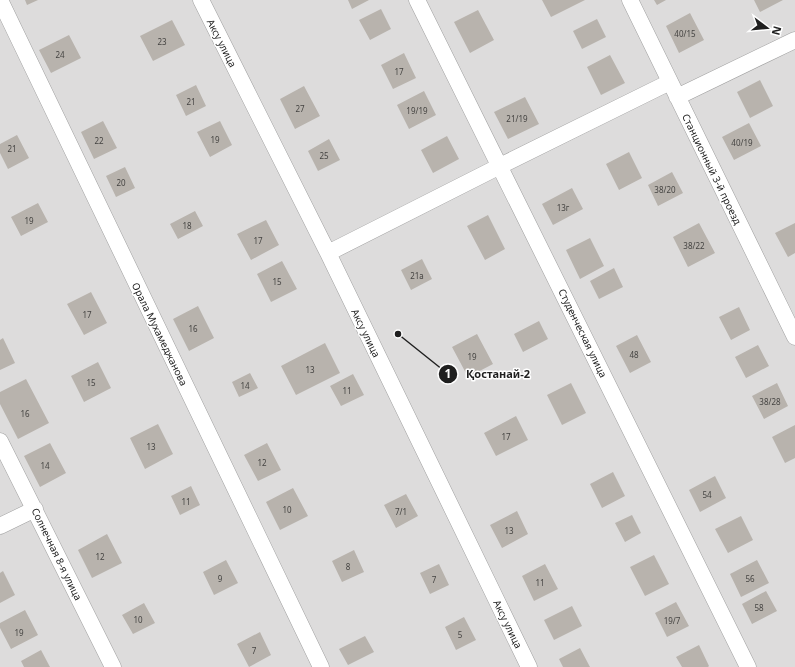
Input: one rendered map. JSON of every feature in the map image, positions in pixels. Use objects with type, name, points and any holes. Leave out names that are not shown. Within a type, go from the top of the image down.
[{"type":"street","name":"Орала Мухамеджанова","points":[[0,0],[321,667]]},
{"type":"street","name":"Аксу улица","points":[[201,0],[328,253],[529,667]]},
{"type":"street","name":"Студенческая улица","points":[[417,0],[748,667]]},
{"type":"street","name":"Станционный 3-й проезд","points":[[630,0],[795,337]]},
{"type":"street","points":[[678,97],[795,40]]},
{"type":"street","points":[[328,253],[670,82]]},
{"type":"street","name":"Солнечная 8-я улица","points":[[0,441],[113,667]]},
{"type":"street","points":[[0,526],[35,509]]},
{"type":"shaded area","points":[[0,0],[795,0],[795,667],[0,667]]},
{"type":"building","points":[[25,0],[38,0],[27,5]]},
{"type":"building","points":[[348,0],[369,0],[352,9]]},
{"type":"building","points":[[542,0],[585,0],[551,17]]},
{"type":"building","points":[[654,0],[666,0],[657,5]]},
{"type":"building","points":[[754,0],[783,0],[760,12]]},
{"type":"building","points":[[381,9],[391,29],[370,40],[359,20]]},
{"type":"building","points":[[478,10],[494,40],[470,53],[454,22]]},
{"type":"building","points":[[690,13],[704,40],[679,53],[666,26]]},
{"type":"building","points":[[597,19],[606,37],[582,49],[573,31]]},
{"type":"building","points":[[172,20],[185,45],[153,61],[140,36]]},
{"type":"building","points":[[69,35],[81,58],[51,73],[39,50]]},
{"type":"building","points":[[404,53],[416,78],[393,89],[381,65]]},
{"type":"building","points":[[610,55],[625,83],[601,95],[587,67]]},
{"type":"building","points":[[760,80],[773,106],[750,118],[737,92]]},
{"type":"building","points":[[196,85],[206,106],[186,116],[176,95]]},
{"type":"building","points":[[304,86],[320,116],[295,129],[280,99]]},
{"type":"building","points":[[424,91],[436,115],[409,129],[397,105]]},
{"type":"building","points":[[525,97],[539,124],[508,139],[494,112]]},
{"type":"building","points":[[103,121],[117,148],[94,159],[81,132]]},
{"type":"building","points":[[220,121],[232,145],[210,157],[197,132]]},
{"type":"building","points":[[749,123],[761,146],[734,160],[722,137]]},
{"type":"building","points":[[17,135],[29,158],[8,169],[0,153],[0,144]]},
{"type":"building","points":[[447,136],[459,159],[433,173],[421,150]]},
{"type":"building","points":[[329,139],[340,160],[318,171],[308,151]]},
{"type":"building","points":[[629,152],[642,178],[619,190],[606,164]]},
{"type":"building","points":[[125,167],[135,188],[116,197],[106,176]]},
{"type":"building","points":[[672,172],[683,193],[658,206],[648,185]]},
{"type":"building","points":[[572,188],[583,209],[553,225],[542,204]]},
{"type":"building","points":[[38,203],[48,222],[21,236],[11,217]]},
{"type":"building","points":[[195,211],[203,226],[178,239],[170,224]]},
{"type":"building","points":[[488,215],[505,249],[485,260],[467,226]]},
{"type":"building","points":[[266,220],[279,245],[251,260],[237,234]]},
{"type":"building","points":[[699,223],[715,253],[688,267],[673,237]]},
{"type":"building","points":[[795,223],[795,253],[788,257],[775,233]]},
{"type":"building","points":[[590,238],[604,266],[580,279],[566,250]]},
{"type":"building","points":[[422,259],[432,279],[411,290],[401,270]]},
{"type":"building","points":[[282,261],[297,289],[271,302],[257,274]]},
{"type":"building","points":[[614,268],[623,287],[599,299],[590,281]]},
{"type":"building","points":[[91,292],[107,323],[84,335],[67,304]]},
{"type":"building","points":[[198,306],[214,338],[189,351],[173,319]]},
{"type":"building","points":[[739,307],[750,330],[731,340],[719,317]]},
{"type":"building","points":[[539,321],[548,339],[523,352],[514,334]]},
{"type":"building","points":[[477,334],[493,364],[468,377],[452,347]]},
{"type":"building","points":[[637,335],[651,362],[630,373],[616,346]]},
{"type":"building","points":[[3,338],[15,363],[0,370],[0,340]]},
{"type":"building","points":[[325,343],[340,373],[296,395],[281,366]]},
{"type":"building","points":[[758,345],[769,366],[746,378],[735,357]]},
{"type":"building","points":[[98,362],[111,388],[84,402],[71,376]]},
{"type":"building","points":[[250,373],[258,388],[239,397],[232,382]]},
{"type":"building","points":[[353,374],[364,395],[341,406],[330,386]]},
{"type":"building","points":[[26,379],[49,423],[18,439],[0,404],[0,392]]},
{"type":"building","points":[[571,383],[586,413],[562,425],[547,395]]},
{"type":"building","points":[[777,383],[788,406],[764,419],[752,396]]},
{"type":"building","points":[[516,416],[528,440],[496,456],[484,433]]},
{"type":"building","points":[[158,424],[173,454],[145,469],[130,438]]},
{"type":"building","points":[[795,425],[795,458],[785,463],[772,437]]},
{"type":"building","points":[[50,443],[66,473],[40,487],[24,456]]},
{"type":"building","points":[[267,443],[281,470],[258,481],[244,455]]},
{"type":"building","points":[[613,472],[625,496],[602,508],[590,484]]},
{"type":"building","points":[[715,476],[726,498],[700,512],[689,490]]},
{"type":"building","points":[[191,486],[200,505],[180,515],[171,496]]},
{"type":"building","points":[[293,488],[308,516],[280,530],[266,502]]},
{"type":"building","points":[[406,494],[418,516],[396,528],[384,505]]},
{"type":"building","points":[[517,511],[528,534],[502,548],[490,525]]},
{"type":"building","points":[[632,515],[641,533],[625,542],[615,523]]},
{"type":"building","points":[[741,516],[753,540],[728,553],[715,529]]},
{"type":"building","points":[[107,534],[122,563],[92,578],[78,550]]},
{"type":"building","points":[[354,550],[364,572],[342,582],[332,561]]},
{"type":"building","points":[[654,555],[669,584],[645,596],[630,567]]},
{"type":"building","points":[[226,560],[238,583],[214,595],[203,572]]},
{"type":"building","points":[[757,560],[769,583],[741,597],[730,574]]},
{"type":"building","points":[[439,564],[449,585],[430,594],[420,573]]},
{"type":"building","points":[[545,564],[558,589],[534,601],[522,576]]},
{"type":"building","points":[[3,571],[15,595],[0,603],[0,573]]},
{"type":"building","points":[[766,591],[777,611],[752,624],[742,604]]},
{"type":"building","points":[[676,602],[689,626],[667,637],[655,613]]},
{"type":"building","points":[[144,603],[155,623],[133,634],[122,615]]},
{"type":"building","points":[[572,606],[582,626],[554,640],[544,620]]},
{"type":"building","points":[[25,610],[38,635],[11,649],[0,628],[0,623]]},
{"type":"building","points":[[464,617],[476,640],[456,650],[445,627]]},
{"type":"building","points":[[260,632],[271,655],[249,667],[237,644]]},
{"type":"building","points":[[365,636],[374,652],[348,665],[339,649]]},
{"type":"building","points":[[699,645],[709,666],[682,667],[676,657]]},
{"type":"building","points":[[580,648],[590,667],[563,667],[559,659]]},
{"type":"building","points":[[41,650],[50,667],[24,667],[21,661]]},
{"type":"place","name":"Қостанай-2","points":[[398,334]]}]
